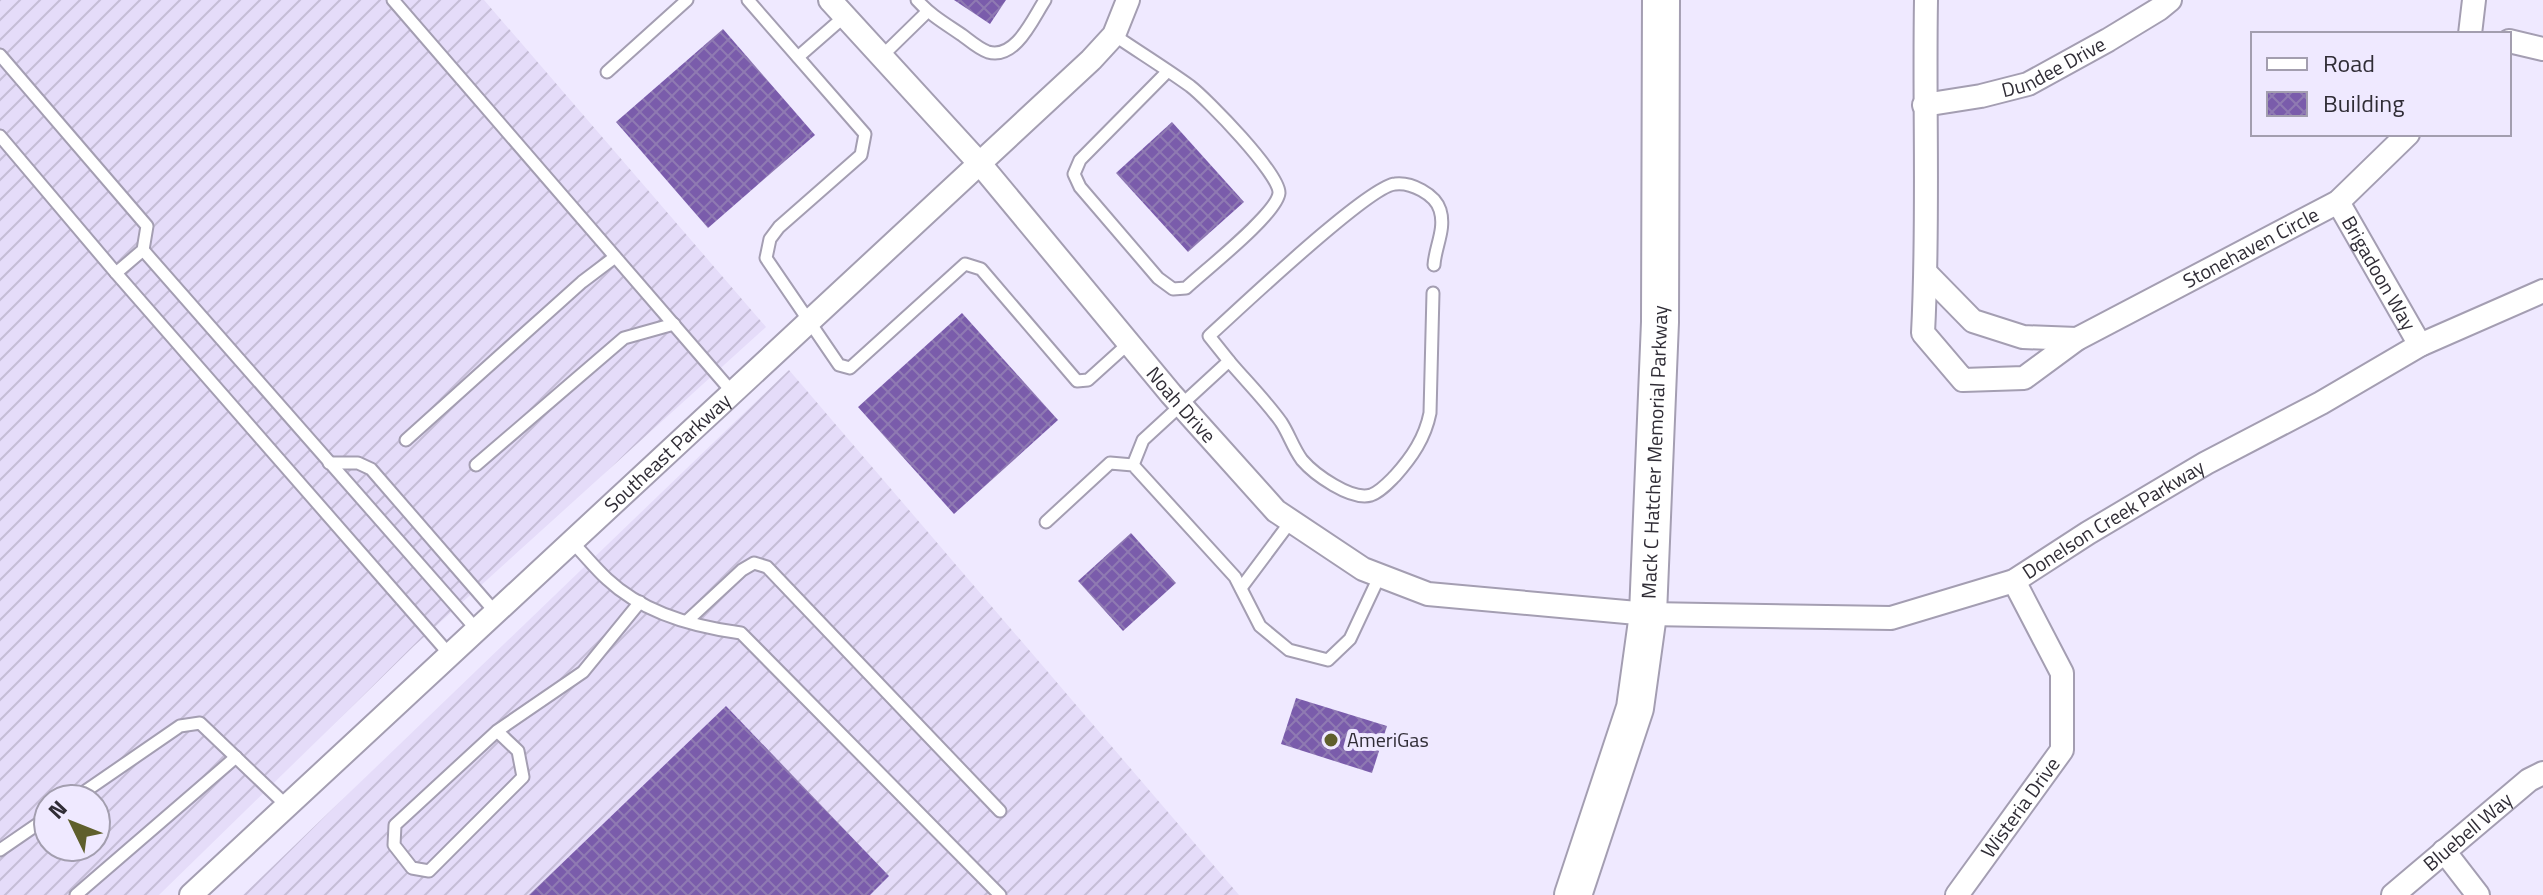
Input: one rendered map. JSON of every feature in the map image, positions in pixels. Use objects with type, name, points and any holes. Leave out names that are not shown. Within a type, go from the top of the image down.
[{"type":"main road","name":"Mack C Hatcher Memorial Parkway","points":[[1573,895],[1635,708],[1648,614],[1660,322],[1661,0]]},
{"type":"street","name":"Southeast Parkway","points":[[191,895],[1091,60],[1114,35],[1128,0]]},
{"type":"street","name":"Stonehaven Circle","points":[[1926,0],[1924,105],[1927,170],[1923,333],[1963,380],[2024,378],[2077,339],[2338,202],[2406,136]]},
{"type":"street","name":"Dundee Drive","points":[[1924,105],[1981,96],[2028,84],[2108,40],[2170,0]]},
{"type":"street","points":[[2474,0],[2474,32]]},
{"type":"street","name":"Noah Drive","points":[[838,8],[981,165],[1181,404],[1276,511],[1363,569],[1428,594],[1648,614]]},
{"type":"street","points":[[2511,41],[2543,49]]},
{"type":"street","name":"Brigadoon Way","points":[[2338,202],[2420,345]]},
{"type":"street","name":"Stonehaven Circle","points":[[1926,273],[1973,321],[2023,337],[2077,339]]},
{"type":"street","name":"Donelson Creek Parkway","points":[[1648,614],[1891,618],[2014,581],[2206,463],[2321,403],[2420,345],[2543,291]]},
{"type":"street","name":"Wisteria Drive","points":[[1957,895],[2062,750],[2062,673],[2014,581]]},
{"type":"street","name":"Bluebell Way","points":[[2393,895],[2529,780],[2543,773]]},
{"type":"street","points":[[2444,851],[2478,895]]},
{"type":"lane","points":[[393,0],[733,394]]},
{"type":"lane","points":[[607,72],[687,0]]},
{"type":"lane","points":[[748,0],[865,134],[861,155],[779,227],[770,239],[766,258],[839,365],[850,368],[965,264],[981,269],[1077,381],[1088,380],[1129,343]]},
{"type":"lane","points":[[917,0],[927,12],[985,51],[997,53],[1011,48],[1045,0]]},
{"type":"lane","points":[[798,57],[838,8]]},
{"type":"lane","points":[[882,56],[927,12]]},
{"type":"lane","points":[[1114,35],[1191,87],[1223,117],[1274,177],[1279,191],[1274,207],[1252,229],[1186,288],[1173,289],[1138,256],[1080,187],[1074,174],[1080,160],[1167,72]]},
{"type":"lane","points":[[0,55],[147,226],[143,250],[116,273]]},
{"type":"lane","points":[[0,136],[450,655]]},
{"type":"lane","points":[[1433,293],[1427,430],[1404,466],[1370,496],[1357,496],[1313,471],[1302,460],[1282,424],[1209,336],[1337,223],[1380,189],[1394,184],[1412,186],[1428,194],[1439,207],[1442,223],[1434,265]]},
{"type":"lane","points":[[143,250],[477,630]]},
{"type":"lane","points":[[406,440],[582,282],[615,257]]},
{"type":"lane","points":[[476,465],[624,338],[674,324]]},
{"type":"lane","points":[[1133,465],[1143,440],[1229,361]]},
{"type":"lane","points":[[329,463],[358,463],[371,469],[496,613]]},
{"type":"lane","points":[[1046,522],[1110,463],[1133,465],[1235,577],[1260,626],[1289,650],[1328,660],[1350,639],[1380,575]]},
{"type":"lane","points":[[1241,588],[1291,521]]},
{"type":"lane","points":[[572,542],[609,582],[640,602],[705,628],[741,633],[1000,895]]},
{"type":"lane","points":[[687,621],[742,570],[754,563],[767,567],[1000,811]]},
{"type":"lane","points":[[497,731],[518,751],[523,777],[429,871],[412,868],[394,845],[395,825],[497,731],[583,672],[640,602]]},
{"type":"lane","points":[[97,783],[180,726],[200,723],[287,806]]},
{"type":"lane","points":[[76,895],[236,757]]},
{"type":"lane","points":[[0,850],[32,828]]},
{"type":"shaded area","points":[[0,0],[484,0],[766,327],[414,646],[159,895],[0,895]]},
{"type":"shaded area","points":[[789,370],[1239,895],[243,895]]},
{"type":"building","points":[[954,0],[1006,0],[990,24]]},
{"type":"building","points":[[723,29],[815,135],[708,228],[616,122]]},
{"type":"building","points":[[1172,122],[1244,202],[1188,252],[1116,173]]},
{"type":"building","points":[[962,313],[1058,420],[954,514],[858,407]]},
{"type":"building","points":[[1131,533],[1176,583],[1123,631],[1078,581]]},
{"type":"building","points":[[1296,698],[1387,726],[1372,773],[1281,744]]},
{"type":"building","points":[[726,706],[889,876],[870,895],[529,895]]},
{"type":"place","name":"AmeriGas","points":[[1331,740]]}]
